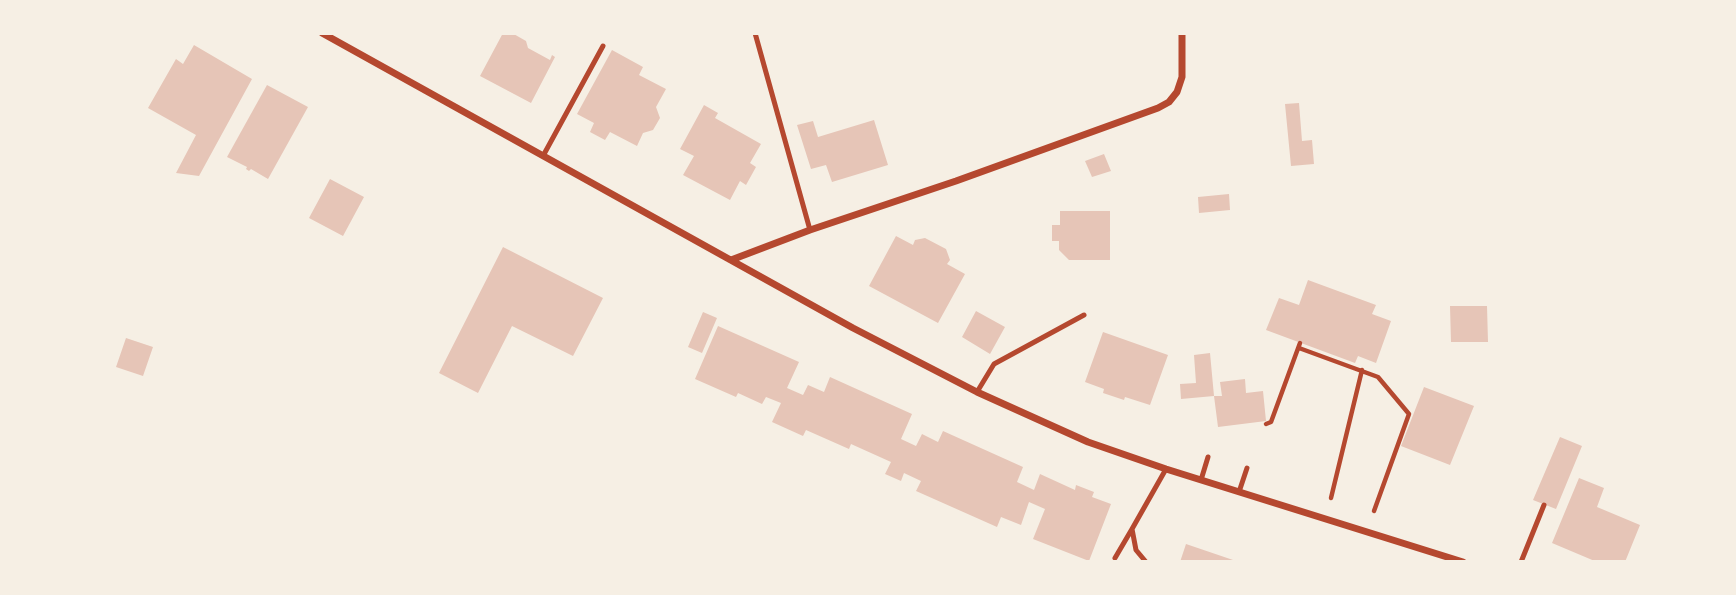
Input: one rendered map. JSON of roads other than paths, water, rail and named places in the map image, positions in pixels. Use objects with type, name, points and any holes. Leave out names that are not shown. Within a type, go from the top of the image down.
[{"type":"street","points":[[321,33],[853,328],[977,392],[1088,442],[1463,562]]},
{"type":"street","points":[[731,260],[1158,108],[1169,102],[1182,77],[1182,33]]},
{"type":"lane","points":[[755,33],[810,230]]},
{"type":"lane","points":[[543,156],[603,46]]},
{"type":"lane","points":[[977,392],[994,364],[1084,314]]},
{"type":"lane","points":[[1201,480],[1208,457]]},
{"type":"lane","points":[[1239,492],[1247,468]]},
{"type":"lane","points":[[1115,558],[1166,469]]},
{"type":"lane","points":[[1521,562],[1544,505]]},
{"type":"lane","points":[[1132,529],[1136,550],[1146,562]]}]
